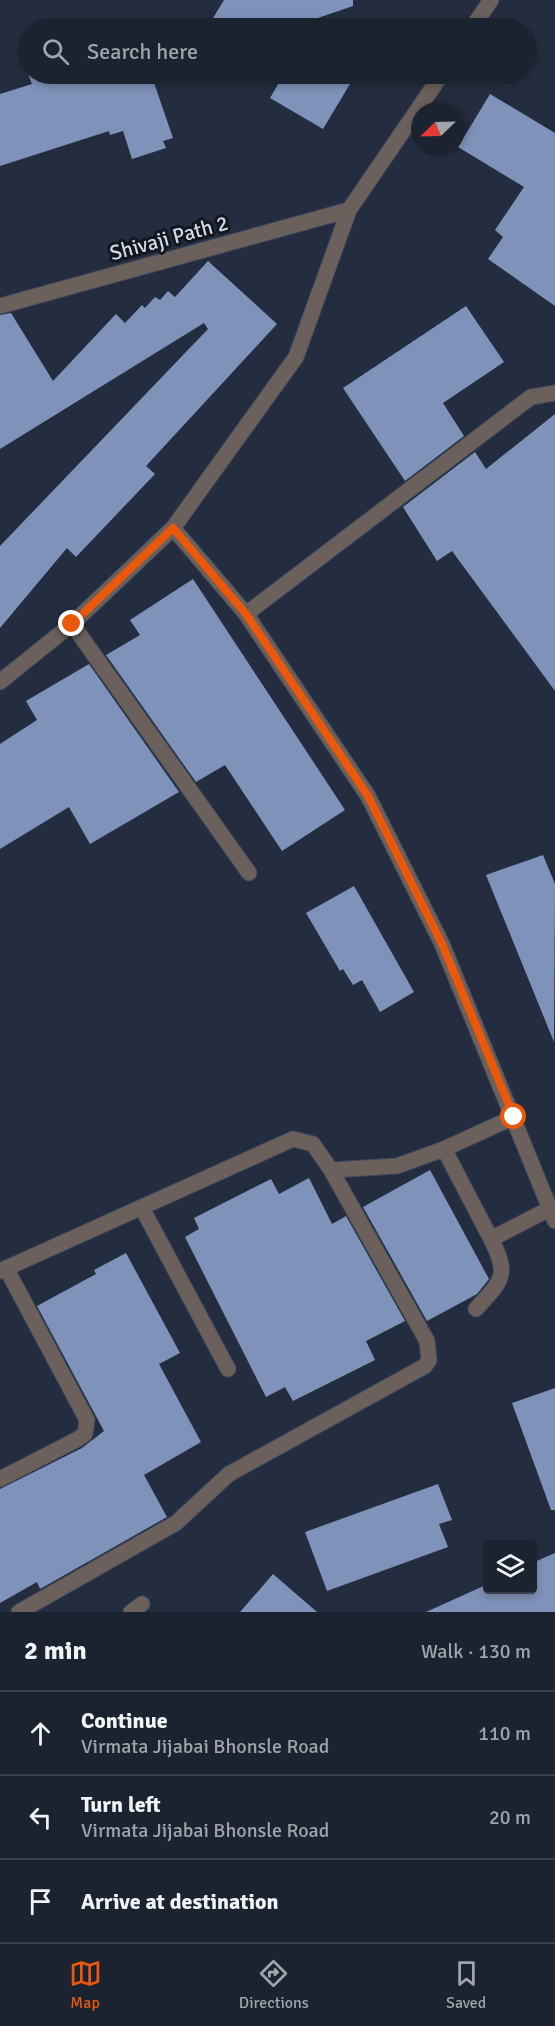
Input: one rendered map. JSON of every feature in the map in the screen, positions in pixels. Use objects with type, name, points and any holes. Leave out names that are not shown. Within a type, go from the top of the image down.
[{"type":"street","points":[[479,18],[491,0]]},
{"type":"street","points":[[0,682],[72,624],[173,528],[296,357],[349,210],[435,84]]},
{"type":"street","name":"Shivaji Path 2","points":[[0,306],[349,210]]},
{"type":"street","points":[[246,614],[531,397],[555,393]]},
{"type":"street","points":[[173,528],[246,614],[368,796],[442,944],[553,1215],[491,1239]]},
{"type":"street","points":[[72,624],[249,873]]},
{"type":"street","points":[[331,1170],[397,1166],[444,1149],[514,1117]]},
{"type":"street","points":[[0,1479],[78,1439],[85,1434],[87,1420],[3,1270],[293,1139],[314,1144],[331,1170],[427,1341],[429,1360],[425,1366],[229,1474],[176,1523],[19,1612]]},
{"type":"street","points":[[444,1149],[502,1261],[500,1282],[476,1309]]},
{"type":"street","points":[[142,1208],[228,1369]]},
{"type":"building","points":[[224,0],[353,0],[353,6],[318,18],[213,18]]},
{"type":"building","points":[[32,84],[154,84],[173,138],[163,141],[166,148],[132,159],[123,131],[110,135],[109,131],[0,166],[0,94]]},
{"type":"building","points":[[278,84],[350,84],[323,129],[270,98]]},
{"type":"building","points":[[490,94],[555,133],[555,306],[488,259],[503,237],[495,230],[524,187],[465,151],[465,135]]},
{"type":"building","points":[[208,261],[277,324],[146,466],[155,474],[76,557],[67,548],[0,628],[0,546],[208,329],[204,323],[0,449],[0,315],[11,313],[53,381],[116,314],[125,323],[142,305],[145,308],[155,297],[160,300],[168,291],[175,297]]},
{"type":"building","points":[[466,306],[504,362],[443,403],[464,436],[405,481],[343,388]]},
{"type":"building","points":[[555,414],[555,691],[452,551],[437,561],[403,507],[475,452],[486,469]]},
{"type":"building","points":[[193,579],[345,810],[282,851],[225,765],[196,782],[106,655],[140,635],[130,620]]},
{"type":"building","points":[[89,664],[179,792],[90,844],[69,807],[0,849],[0,744],[37,720],[26,701]]},
{"type":"building","points":[[543,855],[555,884],[554,1042],[486,875]]},
{"type":"building","points":[[354,886],[414,992],[380,1012],[362,980],[353,985],[343,969],[340,971],[306,913]]},
{"type":"building","points":[[430,1170],[489,1279],[477,1294],[427,1321],[363,1207]]},
{"type":"building","points":[[309,1178],[332,1224],[346,1216],[405,1321],[366,1341],[375,1360],[293,1401],[285,1387],[266,1397],[185,1237],[199,1229],[194,1218],[271,1179],[279,1194]]},
{"type":"building","points":[[126,1253],[180,1353],[159,1364],[201,1442],[144,1475],[167,1517],[40,1589],[37,1582],[0,1603],[0,1489],[82,1448],[104,1431],[37,1306],[96,1274],[94,1270]]},
{"type":"building","points":[[555,1388],[555,1510],[551,1510],[512,1403]]},
{"type":"building","points":[[438,1484],[452,1520],[439,1524],[448,1547],[327,1591],[305,1532]]},
{"type":"building","points":[[555,1553],[555,1612],[426,1612],[483,1586],[483,1594],[537,1594],[537,1561]]},
{"type":"building","points":[[273,1574],[317,1612],[240,1612]]},
{"type":"route","points":[[72,624],[173,528],[246,614],[368,796],[442,944],[514,1117]]}]
